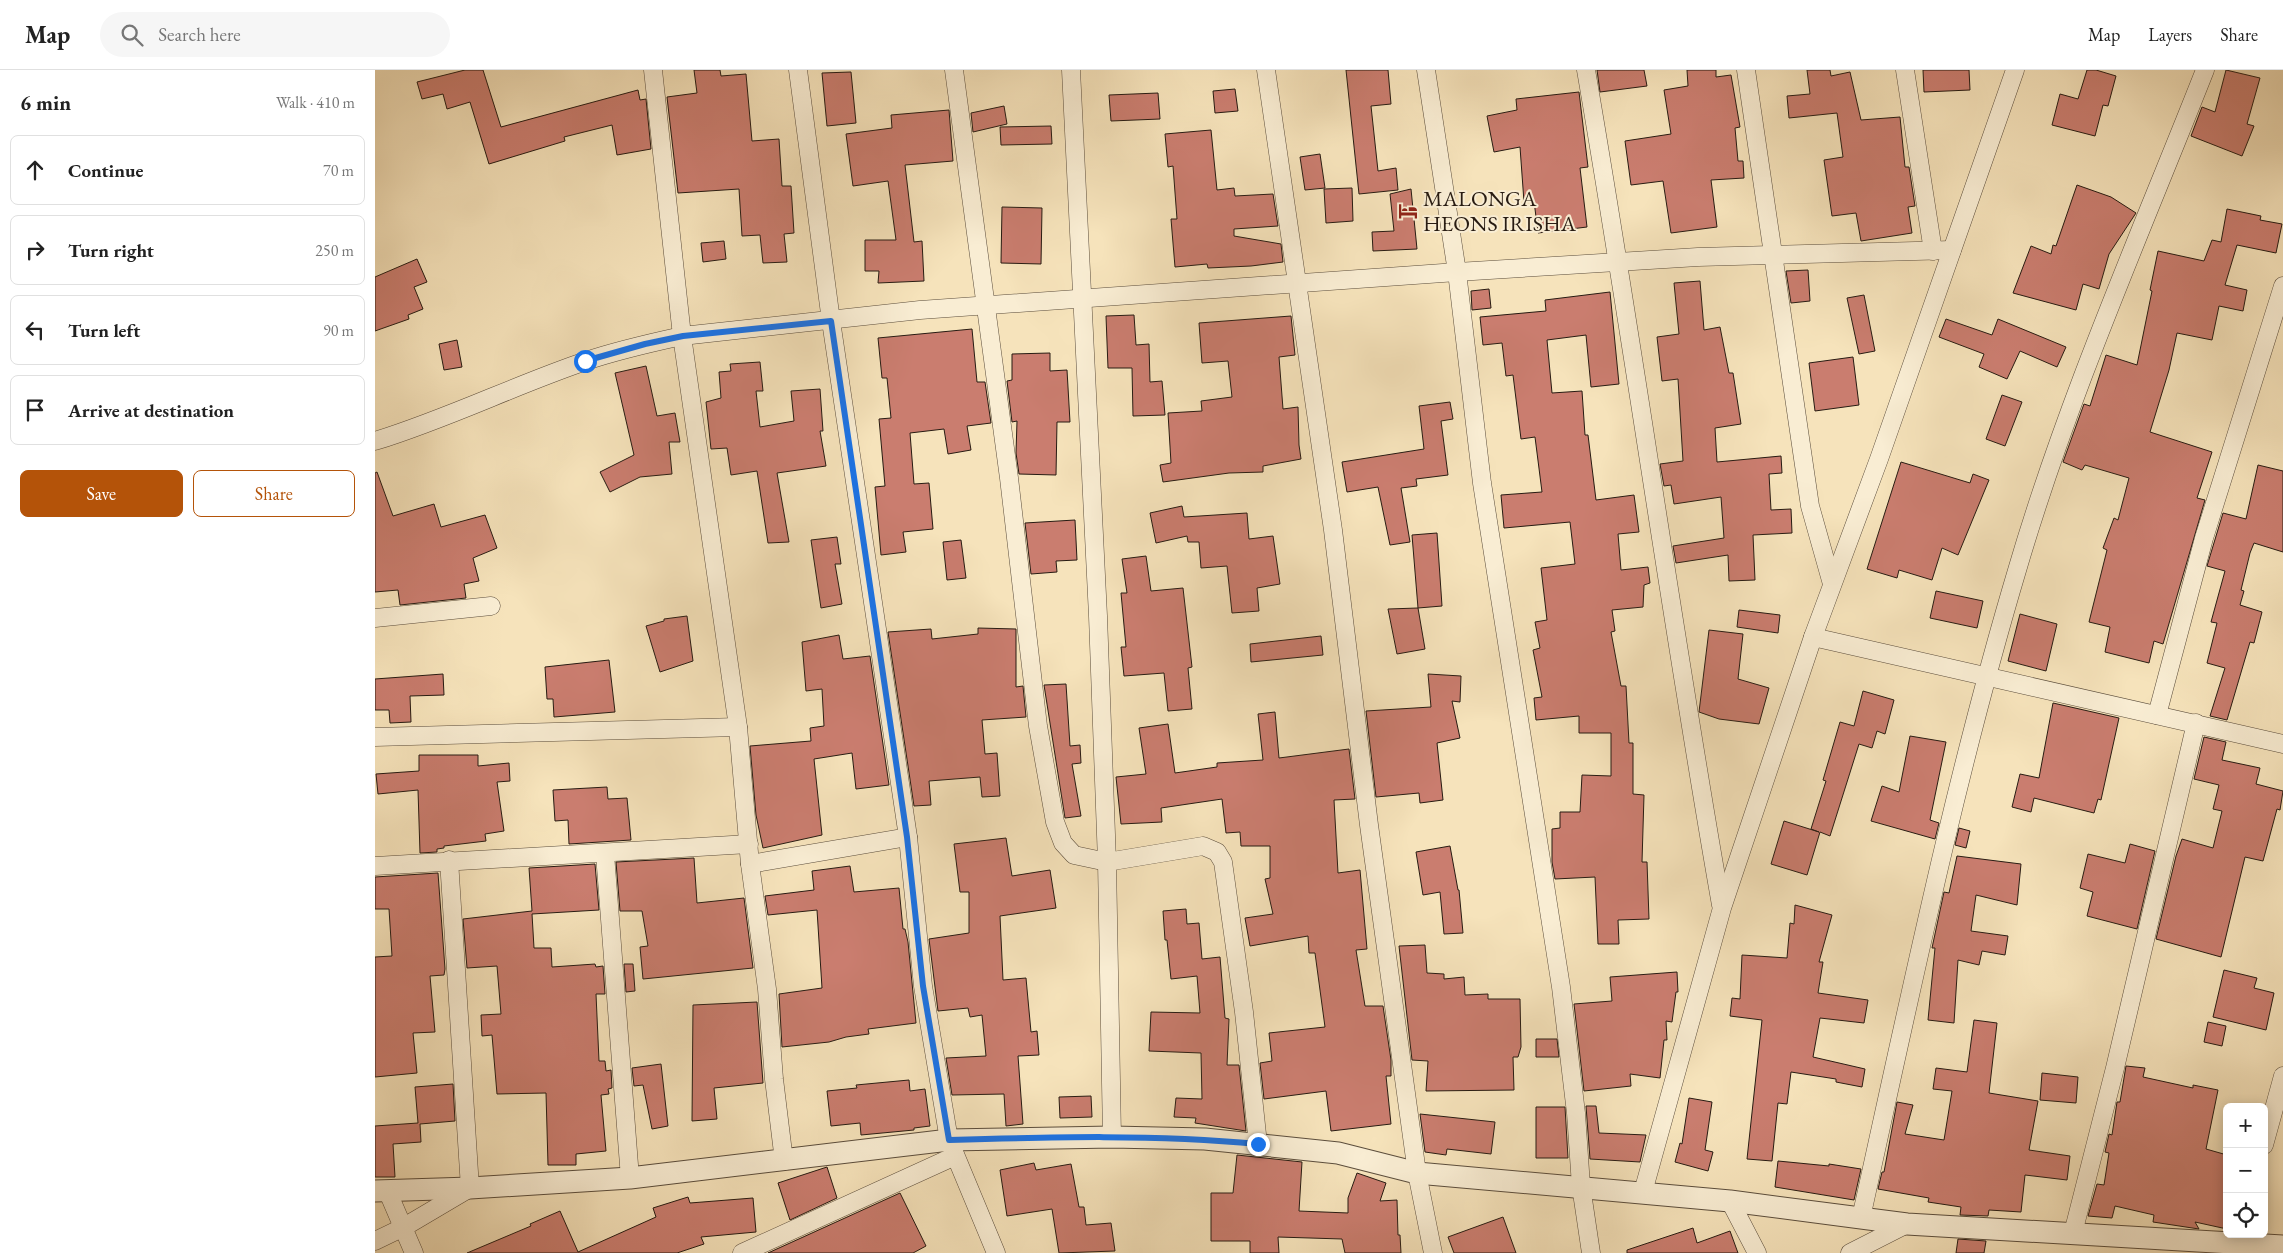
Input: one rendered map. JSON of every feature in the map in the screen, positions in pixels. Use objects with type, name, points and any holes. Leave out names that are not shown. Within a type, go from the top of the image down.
[{"type":"street","points":[[653,70],[683,336],[738,727],[750,864],[767,989],[774,1079],[784,1160]]},
{"type":"street","points":[[798,70],[831,321],[907,837],[923,986],[952,1148],[996,1253]]},
{"type":"street","points":[[954,70],[987,306],[1038,726],[1055,822],[1063,843],[1074,854],[1107,862],[1203,846],[1217,852],[1223,862],[1258,1144]]},
{"type":"street","points":[[1071,70],[1083,300],[1107,862],[1111,1137]]},
{"type":"street","points":[[1266,70],[1333,530],[1369,825],[1417,1173],[1433,1253]]},
{"type":"street","points":[[1426,70],[1457,272],[1483,483],[1561,987],[1576,1113],[1581,1186],[1591,1253]]},
{"type":"street","points":[[1586,70],[1619,261],[1662,558],[1722,908]]},
{"type":"street","points":[[1746,70],[1810,506],[1832,584]]},
{"type":"street","points":[[1905,70],[1933,252]]},
{"type":"street","points":[[1643,1192],[1722,908],[1813,637],[2015,70]]},
{"type":"street","points":[[1861,1218],[1955,802],[2018,566],[2074,397],[2205,70]]},
{"type":"street","points":[[375,441],[413,429],[585,361],[645,344],[683,336],[920,310],[1619,261],[1952,250]]},
{"type":"street","points":[[2157,715],[2204,538],[2283,286]]},
{"type":"street","points":[[375,618],[491,606]]},
{"type":"street","points":[[1813,637],[2283,744]]},
{"type":"street","points":[[2073,1233],[2115,1068],[2196,723]]},
{"type":"street","points":[[375,737],[738,727]]},
{"type":"street","points":[[750,864],[907,837]]},
{"type":"street","points":[[375,866],[449,860],[605,854],[749,844]]},
{"type":"street","points":[[605,854],[630,1178]]},
{"type":"street","points":[[449,860],[470,1188]]},
{"type":"street","points":[[2268,1130],[2283,1076]]},
{"type":"street","points":[[381,1191],[470,1188],[630,1178],[784,1160],[1111,1137],[1205,1139],[1338,1153],[1417,1173],[1581,1186],[1730,1201],[1907,1224],[2239,1239],[2269,1249]]},
{"type":"street","points":[[742,1253],[952,1148]]},
{"type":"street","points":[[375,1241],[404,1227],[470,1188]]},
{"type":"street","points":[[381,1191],[404,1227],[414,1253]]},
{"type":"street","points":[[1730,1201],[1757,1253]]},
{"type":"street","points":[[1850,1253],[1907,1224]]},
{"type":"building","points":[[465,70],[483,70],[501,127],[638,90],[640,100],[646,99],[651,149],[617,155],[612,125],[564,137],[565,141],[489,164],[470,102],[447,109],[443,94],[422,99],[417,82]]},
{"type":"building","points":[[694,70],[720,70],[721,76],[746,74],[752,141],[779,139],[782,186],[791,186],[794,233],[784,234],[787,262],[763,263],[760,235],[742,236],[739,189],[678,193],[667,97],[697,93]]},
{"type":"building","points":[[1346,70],[1388,70],[1391,104],[1371,106],[1378,171],[1396,168],[1398,190],[1359,194]]},
{"type":"building","points":[[1597,70],[1644,70],[1647,86],[1600,92]]},
{"type":"building","points":[[1687,70],[1716,70],[1716,77],[1731,75],[1740,127],[1735,128],[1738,161],[1743,161],[1744,178],[1711,180],[1717,227],[1671,233],[1663,181],[1631,185],[1625,141],[1671,134],[1664,90],[1688,86]]},
{"type":"building","points":[[1807,70],[1830,70],[1831,76],[1850,72],[1861,120],[1900,117],[1905,167],[1909,167],[1915,206],[1908,207],[1912,233],[1861,241],[1856,213],[1832,216],[1824,160],[1843,157],[1837,113],[1789,118],[1787,96],[1810,94]]},
{"type":"building","points":[[1923,70],[1969,70],[1970,90],[1924,92]]},
{"type":"building","points":[[2087,70],[2096,70],[2116,76],[2108,106],[2103,105],[2095,136],[2052,125],[2060,94],[2078,99]]},
{"type":"building","points":[[2226,70],[2260,78],[2247,124],[2254,126],[2242,156],[2191,136],[2202,107],[2215,112]]},
{"type":"building","points":[[851,72],[856,123],[827,126],[822,73]]},
{"type":"building","points":[[1235,89],[1238,111],[1215,113],[1213,91]]},
{"type":"building","points":[[1579,92],[1588,167],[1580,168],[1587,227],[1538,233],[1534,201],[1524,202],[1520,147],[1494,152],[1487,116],[1517,110],[1516,99]]},
{"type":"building","points":[[1158,93],[1160,119],[1111,121],[1109,95]]},
{"type":"building","points":[[1004,106],[1007,124],[973,132],[971,113]]},
{"type":"building","points":[[949,110],[953,161],[905,165],[914,242],[922,241],[924,281],[878,283],[879,271],[865,271],[865,240],[896,240],[888,181],[853,186],[846,134],[892,128],[891,115]]},
{"type":"building","points":[[1051,126],[1052,144],[1001,145],[1000,127]]},
{"type":"building","points":[[1211,130],[1217,190],[1234,188],[1235,196],[1273,194],[1278,226],[1234,229],[1234,236],[1281,244],[1283,262],[1208,268],[1207,264],[1175,267],[1171,219],[1177,219],[1173,166],[1168,167],[1165,134]]},
{"type":"building","points":[[1320,154],[1325,188],[1305,190],[1300,157]]},
{"type":"building","points":[[2077,185],[2111,197],[2136,213],[2109,254],[2099,289],[2083,284],[2076,310],[2013,293],[2031,246],[2051,254],[2053,245],[2056,246]]},
{"type":"building","points":[[1352,188],[1353,221],[1326,223],[1324,189]]},
{"type":"building","points":[[1411,189],[1417,249],[1373,251],[1372,232],[1394,231],[1390,194]]},
{"type":"building","points":[[1002,207],[1042,208],[1041,264],[1001,263]]},
{"type":"building","points":[[2227,209],[2261,216],[2260,220],[2282,224],[2276,253],[2237,245],[2225,285],[2247,290],[2243,311],[2219,306],[2212,340],[2177,333],[2169,370],[2150,432],[2212,452],[2197,498],[2205,500],[2163,644],[2154,641],[2149,663],[2105,652],[2110,627],[2089,622],[2107,550],[2103,548],[2114,518],[2118,520],[2129,478],[2085,465],[2082,470],[2063,462],[2084,404],[2090,406],[2106,355],[2137,365],[2158,251],[2204,261],[2212,240],[2221,242]]},
{"type":"building","points":[[724,241],[726,259],[703,262],[701,243]]},
{"type":"building","points":[[417,259],[427,282],[414,287],[423,309],[408,315],[409,319],[375,331],[375,277]]},
{"type":"building","points":[[1808,270],[1810,301],[1791,303],[1786,271]]},
{"type":"building","points":[[1700,281],[1704,330],[1720,327],[1729,373],[1733,373],[1741,424],[1715,428],[1717,462],[1781,456],[1782,473],[1769,474],[1771,510],[1791,509],[1792,533],[1753,535],[1755,580],[1729,581],[1728,555],[1676,563],[1673,546],[1724,538],[1721,497],[1674,504],[1671,485],[1664,486],[1660,464],[1683,461],[1678,379],[1662,381],[1657,337],[1679,334],[1674,283]]},
{"type":"building","points":[[1489,289],[1491,308],[1472,310],[1471,291]]},
{"type":"building","points":[[1610,292],[1619,384],[1591,387],[1586,335],[1547,340],[1552,393],[1582,391],[1585,435],[1588,435],[1596,500],[1634,495],[1639,532],[1618,534],[1621,570],[1648,567],[1650,583],[1644,585],[1643,607],[1612,610],[1615,631],[1611,632],[1621,686],[1626,686],[1629,743],[1633,743],[1633,794],[1644,795],[1642,862],[1647,862],[1649,919],[1618,920],[1619,944],[1598,944],[1595,877],[1555,879],[1552,862],[1552,829],[1560,828],[1560,812],[1580,812],[1582,775],[1611,776],[1611,733],[1579,733],[1579,716],[1536,720],[1534,698],[1542,697],[1533,650],[1540,648],[1535,622],[1547,620],[1541,568],[1575,564],[1570,522],[1504,528],[1501,495],[1542,492],[1535,437],[1521,439],[1513,375],[1506,376],[1502,343],[1483,345],[1480,317],[1546,311],[1545,300]]},
{"type":"building","points":[[1864,295],[1875,351],[1859,354],[1847,298]]},
{"type":"building","points":[[1134,315],[1136,345],[1149,344],[1150,382],[1162,381],[1165,415],[1133,416],[1132,368],[1108,368],[1106,316]]},
{"type":"building","points":[[1291,316],[1295,355],[1279,357],[1283,409],[1298,407],[1301,459],[1263,466],[1263,472],[1229,473],[1163,482],[1160,465],[1171,463],[1168,413],[1202,411],[1201,401],[1232,397],[1228,361],[1202,363],[1199,323]]},
{"type":"building","points":[[1946,319],[1992,335],[1998,319],[2066,347],[2057,367],[2020,351],[2007,379],[1979,367],[1984,354],[1939,337]]},
{"type":"building","points":[[972,329],[977,382],[985,382],[991,423],[967,426],[971,450],[948,454],[944,429],[910,433],[914,484],[929,483],[933,529],[903,532],[906,552],[881,555],[875,487],[885,486],[879,419],[891,418],[887,378],[882,378],[878,338]]},
{"type":"building","points":[[457,340],[462,367],[444,370],[439,344]]},
{"type":"building","points":[[1050,353],[1050,371],[1067,370],[1070,422],[1057,422],[1056,475],[1019,474],[1016,453],[1017,421],[1012,422],[1007,381],[1012,380],[1012,354]]},
{"type":"building","points":[[1853,357],[1859,405],[1815,411],[1809,363]]},
{"type":"building","points":[[760,362],[763,391],[756,391],[760,427],[794,421],[791,391],[820,389],[823,431],[820,431],[826,466],[777,473],[789,542],[768,543],[757,471],[731,475],[727,448],[711,449],[706,402],[721,398],[719,372],[731,371],[730,364]]},
{"type":"building","points":[[646,366],[657,416],[675,413],[680,442],[669,442],[672,474],[640,477],[610,492],[600,472],[634,455],[615,373]]},
{"type":"building","points":[[2002,395],[2022,402],[2005,446],[1986,439]]},
{"type":"building","points":[[1450,402],[1453,419],[1441,421],[1448,475],[1416,479],[1417,486],[1401,488],[1410,542],[1390,545],[1378,487],[1347,492],[1342,462],[1424,449],[1419,406]]},
{"type":"building","points":[[1901,462],[1970,483],[1973,474],[1989,480],[1958,555],[1942,548],[1932,580],[1899,570],[1897,578],[1867,569]]},
{"type":"building","points":[[2258,465],[2283,471],[2283,552],[2254,543],[2250,553],[2241,590],[2244,591],[2240,605],[2262,612],[2254,643],[2250,642],[2227,720],[2210,716],[2225,668],[2207,663],[2217,623],[2211,622],[2225,571],[2207,566],[2223,513],[2246,519]]},
{"type":"building","points":[[377,472],[393,516],[434,504],[441,527],[485,515],[497,548],[473,558],[479,581],[464,584],[466,598],[400,605],[398,590],[375,592],[375,473]]},
{"type":"building","points":[[1182,506],[1184,517],[1247,513],[1249,539],[1273,536],[1280,584],[1257,588],[1259,611],[1232,613],[1227,566],[1201,568],[1199,542],[1188,542],[1187,536],[1156,543],[1150,513]]},
{"type":"building","points":[[1075,520],[1077,560],[1056,561],[1057,572],[1031,574],[1025,523]]},
{"type":"building","points":[[1437,533],[1442,606],[1418,608],[1412,535]]},
{"type":"building","points":[[837,537],[841,564],[835,564],[842,604],[821,608],[811,540]]},
{"type":"building","points":[[961,540],[966,578],[947,580],[943,542]]},
{"type":"building","points":[[1146,556],[1151,591],[1183,588],[1192,667],[1188,668],[1192,709],[1168,711],[1164,673],[1124,676],[1121,647],[1126,647],[1121,593],[1127,593],[1122,559]]},
{"type":"building","points":[[1936,591],[1983,601],[1977,628],[1930,618]]},
{"type":"building","points":[[1418,608],[1425,649],[1397,654],[1388,609]]},
{"type":"building","points":[[1739,610],[1780,615],[1778,633],[1737,627]]},
{"type":"building","points":[[2020,614],[2057,624],[2046,671],[2008,661]]},
{"type":"building","points":[[687,616],[693,661],[660,672],[646,626],[664,621],[664,619]]},
{"type":"building","points":[[978,628],[1016,629],[1016,687],[1023,686],[1026,717],[982,720],[985,754],[997,753],[1000,796],[982,797],[980,777],[929,781],[931,805],[914,806],[888,632],[931,629],[932,639],[978,634]]},
{"type":"building","points":[[1709,630],[1743,634],[1738,679],[1769,688],[1759,724],[1719,719],[1699,712]]},
{"type":"building","points":[[839,635],[843,659],[870,656],[889,785],[856,789],[852,753],[814,759],[822,835],[763,848],[756,815],[750,746],[811,741],[810,728],[824,726],[822,689],[806,691],[802,642]]},
{"type":"building","points":[[1321,636],[1323,655],[1251,662],[1250,644]]},
{"type":"building","points":[[609,660],[615,712],[554,717],[553,699],[547,699],[545,667]]},
{"type":"building","points":[[443,674],[444,695],[410,696],[411,722],[390,723],[389,710],[375,710],[375,679]]},
{"type":"building","points":[[1428,674],[1461,676],[1460,702],[1452,701],[1460,738],[1437,743],[1443,800],[1420,803],[1419,793],[1376,797],[1366,711],[1431,707]]},
{"type":"building","points":[[1066,684],[1070,746],[1080,745],[1081,763],[1072,764],[1081,816],[1065,818],[1044,685]]},
{"type":"building","points":[[1863,691],[1894,700],[1885,734],[1877,731],[1872,748],[1859,744],[1830,836],[1820,832],[1807,875],[1771,864],[1784,821],[1819,832],[1811,829],[1826,781],[1823,780],[1840,722],[1854,726]]},
{"type":"building","points":[[2053,703],[2119,718],[2101,800],[2098,799],[2094,813],[2034,798],[2031,812],[2012,807],[2020,774],[2039,778]]},
{"type":"building","points":[[1275,712],[1279,758],[1349,749],[1355,799],[1334,800],[1338,873],[1360,870],[1367,949],[1356,950],[1365,1006],[1383,1006],[1391,1060],[1391,1076],[1386,1076],[1391,1124],[1331,1131],[1326,1091],[1264,1099],[1260,1063],[1272,1061],[1269,1033],[1325,1027],[1315,953],[1309,953],[1308,936],[1250,946],[1245,918],[1273,914],[1265,879],[1270,878],[1270,846],[1241,846],[1240,832],[1226,833],[1222,799],[1161,808],[1162,822],[1121,824],[1116,777],[1146,774],[1139,728],[1168,724],[1175,773],[1217,767],[1217,763],[1263,760],[1258,714]]},
{"type":"building","points":[[1910,736],[1946,742],[1930,820],[1939,823],[1935,839],[1871,821],[1882,786],[1899,792]]},
{"type":"building","points":[[2204,737],[2226,742],[2222,760],[2260,768],[2256,784],[2283,791],[2280,810],[2277,809],[2263,861],[2245,857],[2221,957],[2156,939],[2176,856],[2182,839],[2213,848],[2222,811],[2213,809],[2219,785],[2194,779]]},
{"type":"building","points":[[419,755],[478,755],[478,766],[509,763],[510,781],[497,782],[504,831],[485,834],[486,841],[444,846],[444,848],[437,849],[437,852],[420,853],[418,790],[378,794],[376,774],[419,771]]},
{"type":"building","points":[[607,787],[608,799],[627,798],[631,840],[569,844],[568,820],[555,821],[553,790]]},
{"type":"building","points":[[1959,828],[1970,831],[1966,848],[1955,845]]},
{"type":"building","points":[[1006,838],[1012,876],[1050,870],[1056,908],[1000,916],[1003,980],[1026,978],[1031,1032],[1037,1031],[1039,1055],[1018,1056],[1023,1124],[1006,1126],[1004,1094],[952,1095],[946,1058],[986,1056],[982,1015],[970,1017],[968,1008],[938,1011],[929,939],[969,933],[969,892],[960,892],[954,844]]},
{"type":"building","points":[[2130,844],[2155,851],[2137,929],[2087,916],[2093,892],[2080,888],[2088,854],[2125,863]]},
{"type":"building","points":[[1450,846],[1459,890],[1463,933],[1444,934],[1440,892],[1423,895],[1416,852]]},
{"type":"building","points":[[1957,856],[2021,864],[2017,905],[1976,895],[1971,931],[2008,936],[2005,955],[1982,951],[1979,965],[1958,960],[1954,1023],[1928,1020],[1935,948],[1932,948],[1944,892],[1949,893]]},
{"type":"building","points":[[694,858],[697,903],[744,898],[753,968],[643,979],[640,947],[648,946],[642,911],[620,911],[616,862]]},
{"type":"building","points":[[595,864],[599,910],[532,914],[534,948],[551,948],[552,967],[595,964],[596,967],[603,966],[605,994],[596,994],[599,1061],[605,1061],[606,1071],[611,1070],[612,1088],[608,1089],[609,1094],[601,1095],[606,1151],[576,1154],[576,1165],[548,1165],[546,1093],[497,1094],[492,1035],[482,1036],[481,1015],[501,1014],[497,966],[467,968],[463,919],[532,911],[529,868]]},
{"type":"building","points":[[850,866],[854,892],[899,888],[903,929],[905,929],[908,942],[916,1023],[868,1029],[869,1034],[846,1037],[829,1042],[782,1047],[779,994],[822,988],[817,910],[768,915],[765,896],[814,890],[812,871]]},
{"type":"building","points":[[438,873],[445,969],[444,975],[430,976],[435,1032],[413,1033],[417,1073],[375,1077],[375,957],[392,956],[389,909],[375,909],[375,877]]},
{"type":"building","points":[[1795,905],[1832,915],[1819,962],[1823,962],[1818,993],[1868,1000],[1864,1023],[1820,1018],[1813,1057],[1865,1069],[1862,1087],[1836,1082],[1836,1079],[1791,1072],[1787,1104],[1778,1103],[1772,1161],[1747,1159],[1762,1020],[1730,1016],[1732,998],[1740,999],[1742,955],[1787,958],[1790,923],[1794,924]]},
{"type":"building","points":[[1186,909],[1187,924],[1199,923],[1202,959],[1220,957],[1225,1018],[1229,1019],[1227,1065],[1239,1065],[1246,1131],[1195,1123],[1196,1118],[1174,1117],[1176,1098],[1202,1099],[1201,1053],[1149,1051],[1151,1012],[1200,1013],[1197,976],[1171,979],[1167,940],[1165,940],[1163,911]]},
{"type":"building","points":[[1425,945],[1427,973],[1444,974],[1444,979],[1464,977],[1465,995],[1488,994],[1488,999],[1520,999],[1521,1047],[1518,1057],[1513,1057],[1514,1090],[1426,1091],[1428,1061],[1412,1060],[1399,946]]},
{"type":"building","points":[[624,964],[633,964],[635,991],[626,992]]},
{"type":"building","points":[[2224,970],[2257,978],[2254,988],[2274,993],[2266,1030],[2213,1017]]},
{"type":"building","points":[[1677,972],[1678,992],[1676,992],[1672,1022],[1666,1021],[1667,1040],[1664,1040],[1660,1078],[1630,1074],[1631,1086],[1584,1091],[1574,1004],[1612,1001],[1610,977]]},
{"type":"building","points":[[757,1002],[763,1083],[714,1088],[717,1119],[692,1121],[693,1005]]},
{"type":"building","points":[[1974,1020],[1997,1023],[1989,1093],[2038,1101],[2029,1150],[2070,1156],[2067,1180],[2025,1175],[2021,1212],[1989,1210],[1988,1216],[1960,1215],[1961,1207],[1928,1202],[1929,1198],[1878,1189],[1882,1172],[1884,1172],[1897,1102],[1913,1105],[1905,1134],[1944,1140],[1952,1091],[1933,1089],[1936,1068],[1967,1072]]},
{"type":"building","points":[[2208,1022],[2226,1026],[2222,1046],[2204,1042]]},
{"type":"building","points":[[1536,1039],[1557,1039],[1559,1057],[1536,1057]]},
{"type":"building","points":[[661,1064],[668,1126],[652,1129],[643,1085],[634,1086],[632,1068]]},
{"type":"building","points":[[2126,1066],[2145,1068],[2143,1077],[2193,1088],[2193,1085],[2218,1090],[2206,1149],[2223,1154],[2223,1228],[2195,1222],[2199,1229],[2153,1222],[2154,1215],[2115,1206],[2112,1218],[2088,1216],[2097,1184],[2104,1185],[2109,1153],[2105,1152],[2109,1134],[2112,1135],[2117,1102],[2120,1102]]},
{"type":"building","points":[[2042,1073],[2078,1077],[2076,1103],[2040,1100]]},
{"type":"building","points":[[909,1080],[910,1091],[925,1089],[930,1126],[914,1128],[914,1130],[861,1135],[860,1123],[831,1126],[827,1091],[857,1088],[856,1085]]},
{"type":"building","points":[[453,1084],[455,1121],[420,1124],[421,1142],[393,1144],[395,1177],[375,1177],[375,1126],[418,1123],[415,1087]]},
{"type":"building","points":[[1091,1096],[1092,1117],[1060,1118],[1059,1097]]},
{"type":"building","points":[[1689,1098],[1712,1102],[1705,1150],[1713,1152],[1708,1171],[1675,1162],[1680,1143],[1682,1144]]},
{"type":"building","points":[[1586,1106],[1596,1106],[1599,1133],[1646,1135],[1640,1162],[1590,1159]]},
{"type":"building","points":[[1536,1107],[1565,1107],[1568,1158],[1536,1158]]},
{"type":"building","points":[[1420,1114],[1495,1122],[1491,1154],[1447,1149],[1446,1155],[1425,1152]]},
{"type":"building","points":[[1237,1155],[1302,1162],[1299,1211],[1348,1213],[1348,1198],[1357,1173],[1386,1183],[1380,1201],[1397,1200],[1398,1235],[1400,1235],[1401,1253],[1345,1253],[1342,1239],[1278,1237],[1279,1253],[1250,1253],[1250,1241],[1211,1241],[1211,1193],[1233,1193]]},
{"type":"building","points":[[1778,1161],[1829,1166],[1829,1164],[1861,1169],[1854,1200],[1775,1187]]},
{"type":"building","points":[[1034,1163],[1036,1170],[1071,1164],[1079,1207],[1084,1207],[1086,1225],[1111,1223],[1115,1251],[1059,1253],[1052,1209],[1007,1216],[1000,1170]]},
{"type":"building","points":[[827,1167],[837,1198],[790,1220],[778,1183]]},
{"type":"building","points":[[900,1193],[926,1246],[913,1253],[768,1253]]},
{"type":"building","points":[[688,1197],[690,1203],[753,1198],[756,1232],[701,1237],[704,1244],[677,1253],[467,1253],[531,1226],[530,1224],[560,1211],[578,1252],[656,1217],[653,1208]]},
{"type":"building","points":[[1503,1217],[1516,1253],[1454,1253],[1448,1237]]},
{"type":"building","points":[[1693,1228],[1697,1243],[1730,1231],[1738,1253],[1627,1253],[1627,1250]]},
{"type":"building","points":[[1958,1239],[1986,1241],[1984,1253],[1956,1253]]},
{"type":"place","name":"MALONGA HEONS IRISHA","points":[[1408,211]]},
{"type":"route","points":[[585,361],[645,344],[683,336],[831,321],[907,837],[923,986],[949,1140],[1111,1137],[1205,1139],[1258,1144]]}]
